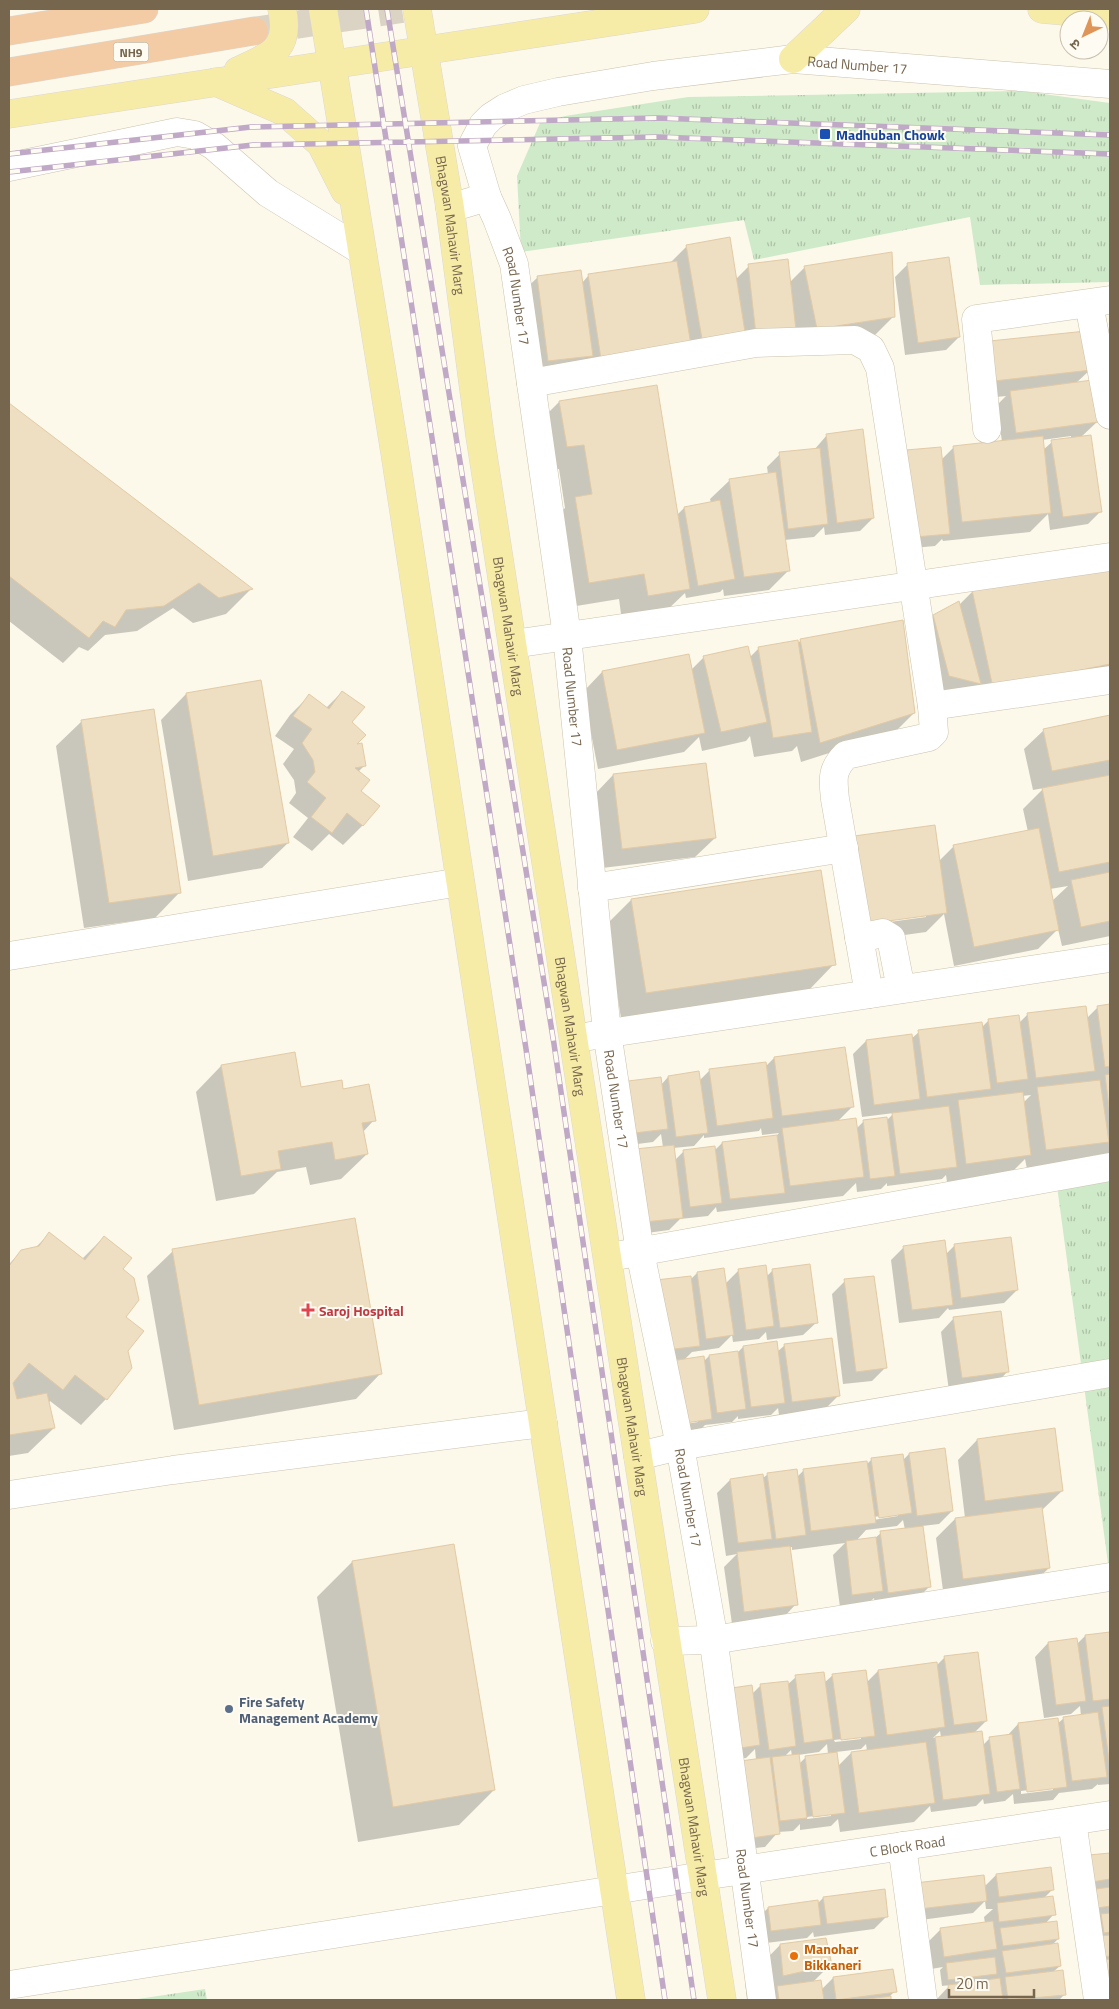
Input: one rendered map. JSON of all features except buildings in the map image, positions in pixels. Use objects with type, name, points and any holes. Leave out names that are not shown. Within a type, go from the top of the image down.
[{"type":"highway","points":[[9,31],[144,9]]},
{"type":"highway","name":"NH9","points":[[9,72],[254,32]]},
{"type":"main road","points":[[216,82],[273,53],[280,46],[283,38],[282,9]]},
{"type":"main road","points":[[323,9],[460,882],[631,2000]]},
{"type":"main road","name":"Bhagwan Mahavir Marg","points":[[417,9],[450,208],[480,436],[722,2000]]},
{"type":"main road","points":[[9,114],[695,9]]},
{"type":"main road","points":[[793,59],[846,9]]},
{"type":"main road","points":[[1042,9],[1110,15]]},
{"type":"main road","points":[[216,82],[285,112],[321,144],[356,213]]},
{"type":"street","name":"Road Number 17","points":[[762,2000],[746,1870],[713,1640],[680,1446],[640,1252],[607,1032],[567,636],[514,264],[487,197],[472,146],[483,125],[505,108],[524,100],[653,76],[793,59],[1110,84]]},
{"type":"street","points":[[9,167],[177,132],[195,135],[214,146],[268,193],[362,250]]},
{"type":"street","points":[[450,208],[487,197]]},
{"type":"street","points":[[987,429],[976,318],[1100,302],[1110,415]]},
{"type":"street","points":[[531,383],[756,343],[855,340],[871,349],[880,368],[932,706],[934,732],[929,737],[846,755],[838,764],[833,777],[869,994]]},
{"type":"street","points":[[513,644],[1110,557]]},
{"type":"street","points":[[932,706],[1110,680]]},
{"type":"street","points":[[592,888],[844,848]]},
{"type":"street","points":[[9,956],[460,882]]},
{"type":"street","points":[[859,938],[883,933],[891,938],[901,989]]},
{"type":"street","points":[[574,1039],[607,1032],[1110,958]]},
{"type":"street","points":[[608,1258],[1110,1167]]},
{"type":"street","points":[[638,1456],[680,1446],[1110,1373]]},
{"type":"street","points":[[9,1495],[173,1470],[543,1422]]},
{"type":"street","points":[[665,1641],[713,1640],[1110,1576]]},
{"type":"street","name":"C Block Road","points":[[9,1985],[703,1876],[1110,1815]]},
{"type":"street","points":[[1072,1821],[1098,2000]]},
{"type":"street","points":[[902,1846],[923,2000]]},
{"type":"green space","points":[[1021,91],[1110,103],[1110,282],[980,285],[970,217],[754,260],[744,220],[521,252],[517,176],[540,123],[565,116],[688,97]]},
{"type":"green space","points":[[1110,1157],[1110,1578],[1054,1164]]},
{"type":"green space","points":[[205,1989],[207,2000],[131,2000]]},
{"type":"tunnel","points":[[254,31],[402,9]]},
{"type":"railway","points":[[366,9],[526,1049],[665,2000]]},
{"type":"railway","points":[[387,9],[554,1044],[694,2000]]},
{"type":"railway","points":[[9,154],[251,127],[658,118],[1110,135]]},
{"type":"railway","points":[[9,172],[253,145],[658,137],[1110,154]]},
{"type":"place","name":"Madhuban Chowk","points":[[825,134]]},
{"type":"place","name":"Saroj Hospital","points":[[308,1310]]},
{"type":"place","name":"Fire Safety Management Academy","points":[[229,1709]]},
{"type":"place","name":"Manohar Bikkaneri","points":[[794,1956]]}]
